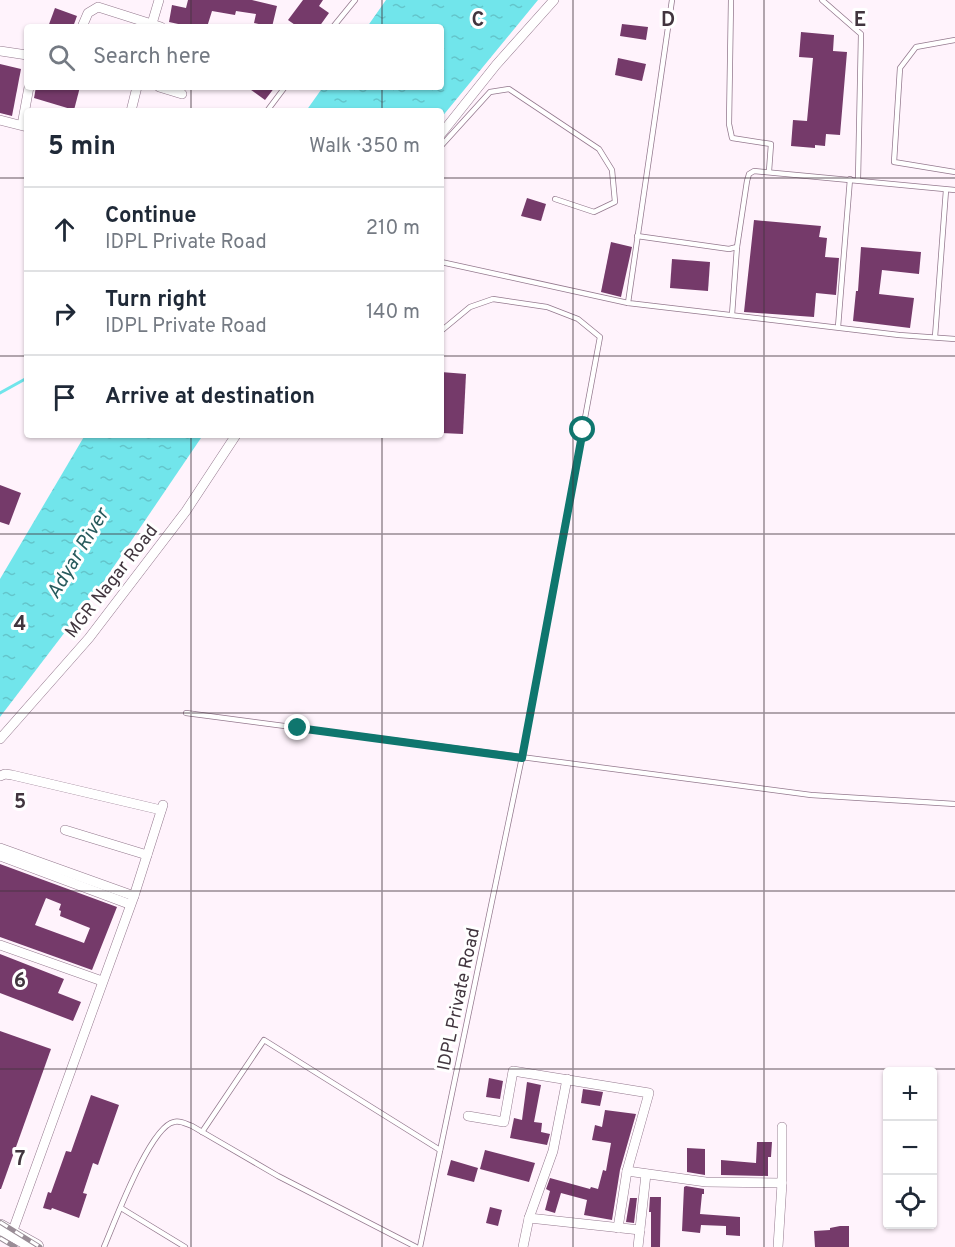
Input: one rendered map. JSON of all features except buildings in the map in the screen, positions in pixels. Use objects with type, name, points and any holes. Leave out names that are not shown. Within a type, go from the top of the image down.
[{"type":"main road","points":[[6,1230],[36,1247]]},
{"type":"street","points":[[155,24],[159,0]]},
{"type":"street","points":[[444,130],[496,65],[554,0]]},
{"type":"street","points":[[83,24],[88,13],[98,8],[149,24]]},
{"type":"street","points":[[0,51],[24,55]]},
{"type":"street","points":[[27,108],[29,90]]},
{"type":"street","points":[[132,108],[136,90]]},
{"type":"street","points":[[169,90],[182,94]]},
{"type":"street","points":[[0,120],[24,126]]},
{"type":"street","name":"MGR Nagar Road","points":[[0,739],[89,638],[186,511],[234,438]]},
{"type":"street","points":[[0,776],[12,775],[162,808],[102,981],[6,1230]]},
{"type":"street","points":[[65,830],[147,855]]},
{"type":"street","points":[[0,848],[131,900]]},
{"type":"street","points":[[0,856],[131,900]]},
{"type":"street","points":[[0,945],[102,981]]},
{"type":"street","points":[[468,1116],[504,1122],[513,1071],[649,1093],[627,1172],[618,1228]]},
{"type":"street","points":[[523,1247],[530,1218],[553,1151],[567,1078]]},
{"type":"street","points":[[778,1247],[782,1183],[782,1127]]},
{"type":"street","points":[[627,1172],[706,1182],[782,1183]]},
{"type":"street","points":[[638,1247],[646,1174]]},
{"type":"street","points":[[530,1218],[640,1230]]},
{"type":"lane","points":[[335,24],[355,0]]},
{"type":"lane","points":[[628,303],[672,0]]},
{"type":"lane","points":[[731,0],[729,124],[732,138],[771,144],[769,171]]},
{"type":"lane","points":[[822,0],[861,34],[858,180]]},
{"type":"lane","points":[[955,40],[916,47],[900,68],[894,162],[955,172]]},
{"type":"lane","points":[[444,143],[489,92],[509,89],[599,148],[612,170],[615,202],[594,212],[555,199]]},
{"type":"lane","points":[[269,108],[283,90]]},
{"type":"lane","points":[[732,315],[742,206],[749,174],[754,171],[955,190]]},
{"type":"lane","points":[[838,327],[850,179]]},
{"type":"lane","points":[[935,337],[946,190]]},
{"type":"lane","points":[[638,236],[729,249],[737,247]]},
{"type":"lane","points":[[444,263],[628,303],[955,339]]},
{"type":"lane","name":"IDPL Private Road","points":[[104,1247],[139,1165],[164,1127],[173,1122],[181,1122],[278,1176],[418,1247],[522,758],[600,337],[578,319],[547,307],[493,299],[470,308],[444,329]]},
{"type":"lane","points":[[186,713],[811,795],[955,804]]},
{"type":"lane","points":[[202,1132],[264,1040],[440,1150]]},
{"type":"lane","points":[[121,1208],[185,1247]]},
{"type":"water","points":[[386,0],[538,0],[444,114],[444,108],[308,108],[321,90],[444,90],[444,24],[369,24]]},
{"type":"water","name":"Adyar River","points":[[83,438],[201,438],[104,581],[0,717],[0,579]]},
{"type":"waterway","points":[[0,393],[24,380]]},
{"type":"railway","points":[[0,1222],[40,1247]]},
{"type":"railway","points":[[0,1238],[15,1247]]},
{"type":"route","points":[[298,728],[522,758],[583,430]]}]
